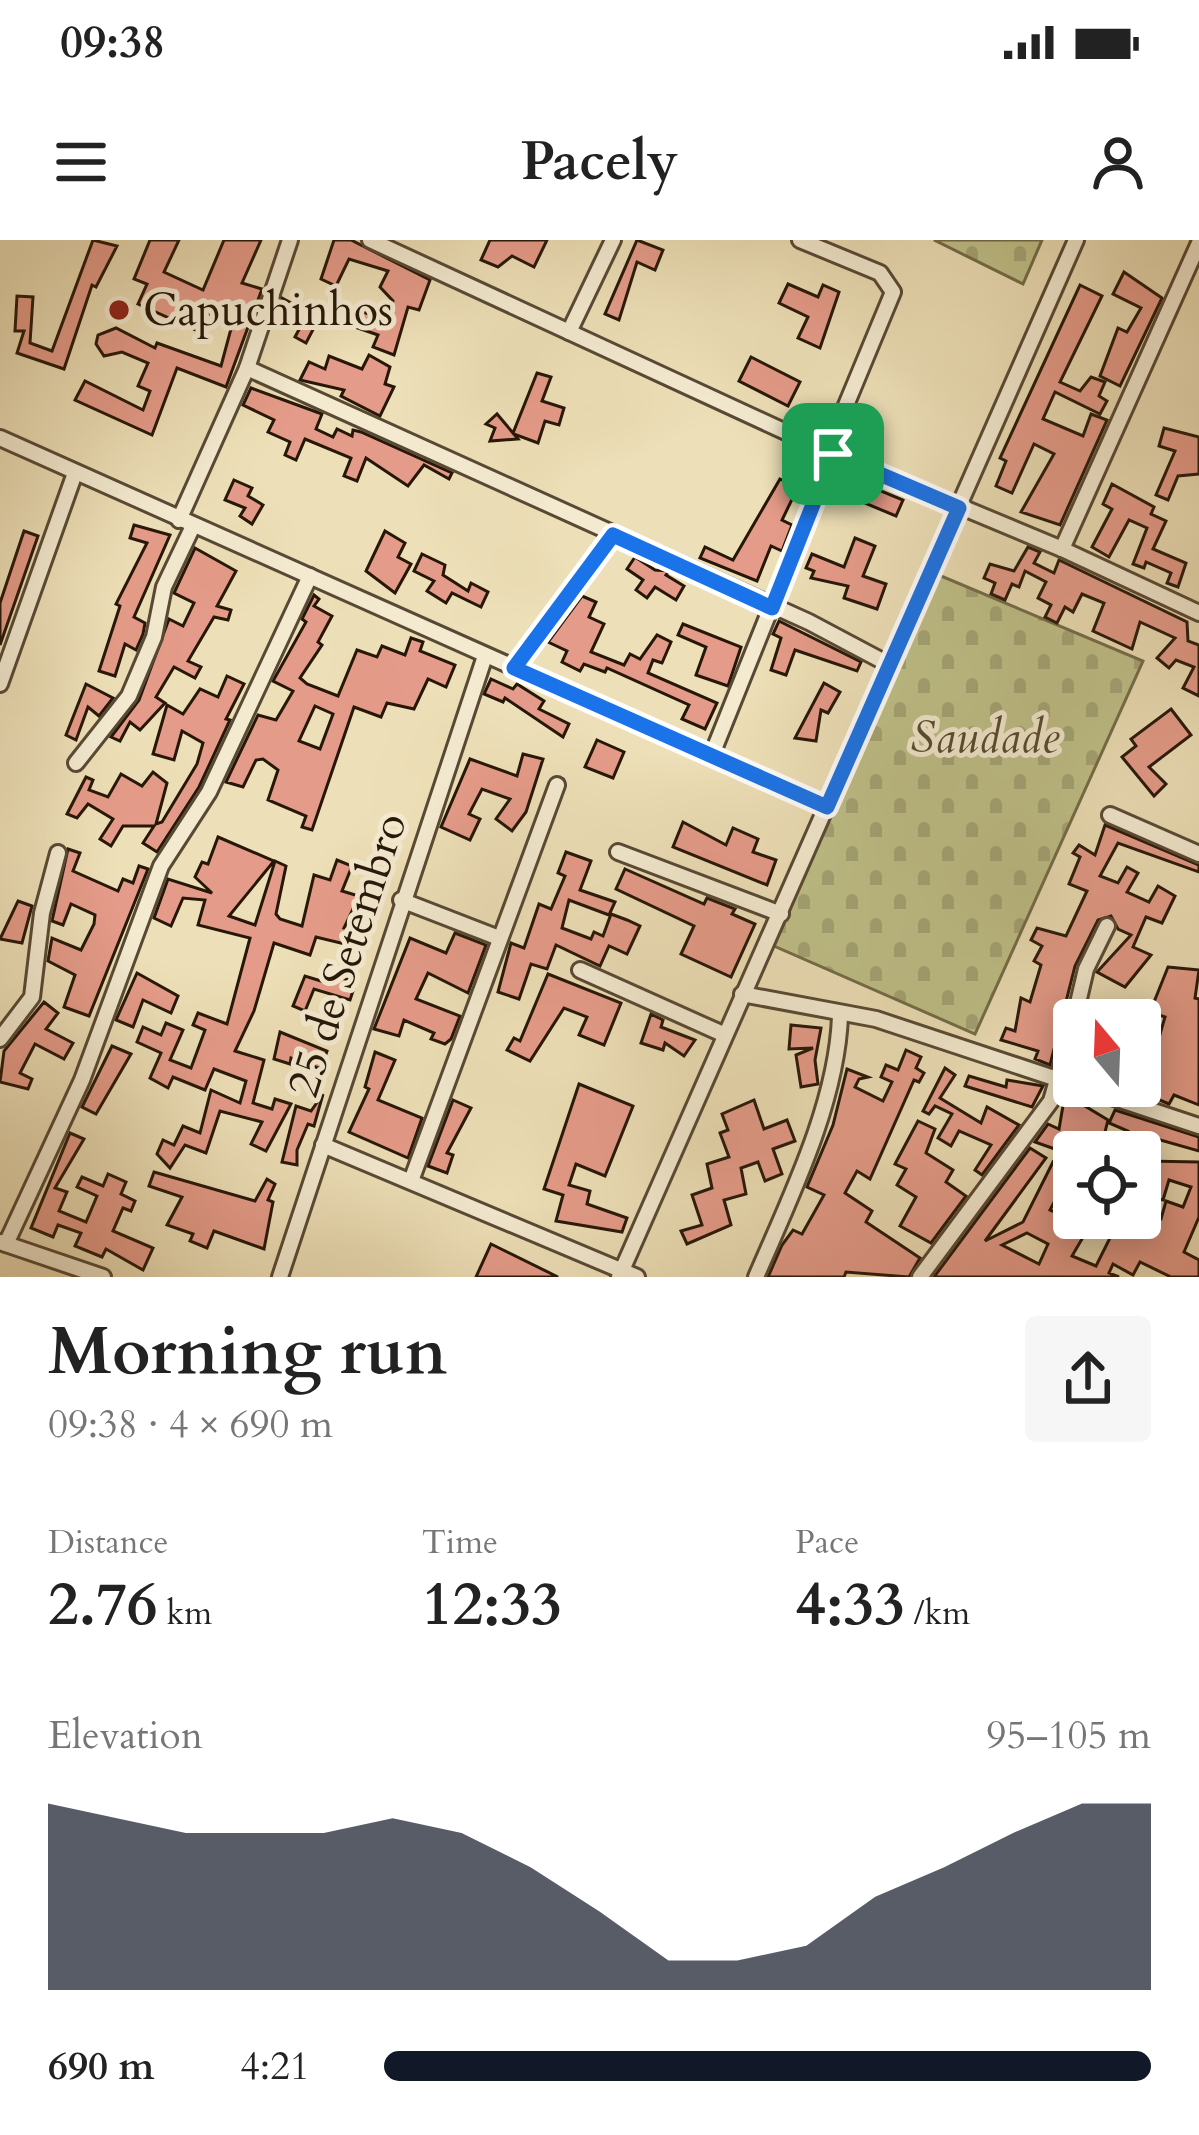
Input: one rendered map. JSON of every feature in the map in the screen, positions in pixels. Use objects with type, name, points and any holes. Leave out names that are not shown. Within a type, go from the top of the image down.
[{"type":"street","points":[[76,763],[129,696],[154,637],[164,586],[290,240]]},
{"type":"street","points":[[370,240],[830,452],[1062,549],[1199,613]]},
{"type":"street","points":[[568,332],[613,240]]},
{"type":"street","points":[[710,757],[892,292],[880,273],[800,240]]},
{"type":"street","points":[[621,1272],[1076,240]]},
{"type":"street","points":[[1062,549],[1199,243]]},
{"type":"street","points":[[247,368],[890,664]]},
{"type":"street","points":[[0,438],[827,807]]},
{"type":"street","points":[[0,684],[76,473]]},
{"type":"street","points":[[514,668],[613,535]]},
{"type":"street","points":[[104,1277],[3,1243],[82,1080],[160,866],[209,792],[310,577]]},
{"type":"street","name":"25 de Setembro","points":[[280,1277],[485,656]]},
{"type":"street","points":[[411,1180],[557,785]]},
{"type":"street","points":[[1110,815],[1199,854]]},
{"type":"street","points":[[618,852],[781,914]]},
{"type":"street","points":[[0,1039],[32,998],[42,913],[58,853]]},
{"type":"street","points":[[401,900],[499,938]]},
{"type":"street","points":[[1079,999],[1086,969],[1107,926]]},
{"type":"street","points":[[580,970],[723,1034]]},
{"type":"street","points":[[742,994],[840,1016],[876,1019],[1053,1080]]},
{"type":"street","points":[[756,1277],[813,1132],[839,1041],[840,1016]]},
{"type":"street","points":[[920,1277],[1042,1116],[1053,1093]]},
{"type":"street","points":[[1138,1107],[1199,1126]]},
{"type":"street","points":[[323,1144],[637,1277]]},
{"type":"green space","points":[[934,240],[1042,240],[1023,284]]},
{"type":"green space","name":"Saudade","points":[[934,573],[1143,661],[975,1034],[774,946]]},
{"type":"building","points":[[93,240],[117,246],[96,287],[92,285],[64,369],[17,353],[24,331],[15,331],[17,296],[33,297],[30,343],[52,351]]},
{"type":"building","points":[[150,240],[179,240],[164,272],[203,290],[224,240],[261,240],[242,283],[262,289],[226,387],[177,368],[152,435],[75,400],[85,381],[143,410],[150,391],[138,386],[148,363],[122,352],[104,356],[96,344],[98,335],[116,328],[155,348],[157,343],[221,366],[232,325],[207,313],[198,331],[138,304],[147,284],[134,279]]},
{"type":"building","points":[[334,240],[351,240],[430,280],[419,310],[408,307],[394,355],[373,347],[378,335],[355,327],[360,311],[387,320],[393,301],[380,287],[388,271],[349,259],[336,286],[321,279]]},
{"type":"building","points":[[490,240],[547,240],[534,267],[512,256],[498,267],[481,260]]},
{"type":"building","points":[[637,240],[663,250],[655,270],[637,262],[619,320],[605,314]]},
{"type":"building","points":[[1124,272],[1162,298],[1120,386],[1100,376],[1118,328],[1127,332],[1141,308],[1113,294]]},
{"type":"building","points":[[788,284],[818,297],[823,285],[839,292],[820,348],[798,338],[808,317],[779,303]]},
{"type":"building","points":[[1080,285],[1102,296],[1060,382],[1080,391],[1091,377],[1105,382],[1099,396],[1107,401],[1100,414],[1055,392],[1043,419],[1083,436],[1091,414],[1107,420],[1060,525],[1021,512],[1054,454],[1034,444],[1012,493],[996,486],[1006,461],[1000,458]]},
{"type":"building","points":[[282,298],[319,318],[306,343],[295,337],[302,324],[278,312]]},
{"type":"building","points":[[369,355],[390,367],[385,384],[394,387],[380,416],[341,396],[344,390],[300,380],[309,362],[325,369],[329,356],[362,369]]},
{"type":"building","points":[[751,357],[800,382],[788,406],[739,381]]},
{"type":"building","points":[[537,373],[551,377],[542,401],[564,408],[559,425],[545,421],[538,443],[514,434],[518,439],[490,441],[495,428],[486,424],[497,414],[513,433]]},
{"type":"building","points":[[251,388],[322,414],[316,429],[333,437],[337,429],[352,436],[353,430],[361,432],[452,473],[449,479],[424,465],[408,486],[366,458],[357,481],[344,476],[351,458],[305,439],[296,460],[285,455],[290,442],[268,432],[274,420],[243,405]]},
{"type":"building","points":[[1164,428],[1199,437],[1199,474],[1178,476],[1168,500],[1156,495],[1175,451],[1159,446]]},
{"type":"building","points":[[780,479],[798,487],[782,520],[792,525],[782,551],[771,546],[757,581],[700,558],[705,547],[733,560]]},
{"type":"building","points":[[234,480],[252,488],[248,496],[263,505],[252,524],[240,516],[245,508],[225,500]]},
{"type":"building","points":[[857,481],[903,500],[896,516],[848,496]]},
{"type":"building","points":[[1112,484],[1154,507],[1151,514],[1166,521],[1153,549],[1186,563],[1178,587],[1167,583],[1171,573],[1146,562],[1144,568],[1133,564],[1147,528],[1129,520],[1109,557],[1092,547],[1112,509],[1103,504]]},
{"type":"building","points":[[134,525],[170,535],[134,617],[145,623],[143,634],[136,650],[125,644],[115,676],[99,671],[120,606],[116,604],[147,543],[130,538]]},
{"type":"building","points":[[24,531],[38,536],[0,645],[0,603]]},
{"type":"building","points":[[385,531],[405,543],[398,557],[411,564],[395,593],[366,571]]},
{"type":"building","points":[[855,538],[875,546],[863,576],[886,584],[877,609],[844,598],[848,586],[811,578],[814,571],[806,568],[812,554],[844,567]]},
{"type":"building","points":[[1028,547],[1040,552],[1034,563],[1054,573],[1059,560],[1187,622],[1188,641],[1199,645],[1199,696],[1183,688],[1194,667],[1176,660],[1169,668],[1157,658],[1175,638],[1140,622],[1132,649],[1093,631],[1104,603],[1082,594],[1073,612],[1065,607],[1057,623],[1045,617],[1051,605],[1038,598],[1046,582],[1025,571],[1019,587],[1012,584],[1005,600],[991,594],[995,583],[984,578],[990,564],[1014,571]]},
{"type":"building","points":[[195,548],[236,571],[217,606],[231,610],[228,620],[214,617],[188,661],[201,667],[195,678],[174,667],[156,697],[165,703],[140,730],[130,722],[120,741],[111,737],[139,700],[169,619],[183,626],[194,603],[174,593]]},
{"type":"building","points":[[422,554],[445,565],[443,575],[468,591],[471,583],[488,592],[481,607],[452,593],[446,603],[427,591],[434,581],[414,571]]},
{"type":"building","points":[[635,557],[655,570],[669,571],[666,575],[684,586],[676,600],[655,587],[647,598],[636,590],[643,580],[627,569]]},
{"type":"building","points":[[314,595],[319,599],[314,606],[332,616],[318,642],[322,645],[300,678],[338,696],[357,650],[377,657],[382,646],[405,655],[411,638],[423,642],[420,651],[455,665],[446,687],[428,679],[414,709],[387,703],[381,717],[354,707],[312,830],[302,827],[306,816],[268,800],[278,770],[263,759],[256,760],[243,787],[226,782],[258,715],[276,720],[293,691],[273,681],[306,622],[302,619]],"holes":[[[315,706],[333,714],[320,749],[299,741]]]},
{"type":"building","points":[[582,596],[596,602],[589,617],[604,624],[591,652],[624,665],[630,654],[640,659],[657,635],[671,642],[662,663],[653,660],[648,673],[717,703],[705,729],[682,719],[689,705],[607,668],[605,672],[584,664],[580,671],[562,662],[567,651],[548,642]]},
{"type":"building","points":[[779,621],[861,662],[857,671],[795,650],[786,675],[771,670],[781,638],[773,634]]},
{"type":"building","points":[[683,624],[741,647],[728,686],[696,675],[706,647],[678,635]]},
{"type":"building","points":[[227,676],[244,684],[226,719],[230,720],[199,787],[157,852],[143,843],[154,826],[123,826],[111,846],[100,839],[113,819],[88,804],[77,818],[67,814],[86,777],[93,780],[89,790],[108,797],[121,774],[142,786],[153,772],[167,783],[156,824],[162,822],[197,764],[203,743],[182,731],[174,760],[153,754],[167,705],[183,714],[200,689],[218,697]]},
{"type":"building","points":[[491,679],[513,689],[517,684],[544,701],[539,709],[569,724],[563,737],[505,698],[503,702],[484,694]]},
{"type":"building","points":[[824,683],[840,692],[828,713],[821,710],[816,741],[795,738]]},
{"type":"building","points":[[86,684],[113,698],[99,716],[88,707],[76,740],[66,735]]},
{"type":"building","points":[[1171,709],[1191,735],[1149,767],[1166,784],[1154,796],[1122,757],[1136,746],[1131,739]]},
{"type":"building","points":[[597,740],[624,752],[613,778],[585,767]]},
{"type":"building","points":[[523,754],[543,759],[526,812],[512,831],[496,819],[510,799],[482,789],[469,814],[480,819],[470,840],[441,827],[470,759],[517,776]]},
{"type":"building","points":[[683,822],[726,845],[733,828],[758,839],[753,852],[776,860],[767,885],[673,847]]},
{"type":"building","points":[[1105,825],[1199,865],[1199,872],[1118,843],[1100,876],[1118,883],[1127,867],[1138,873],[1127,892],[1149,902],[1158,886],[1175,896],[1162,923],[1146,917],[1133,947],[1151,955],[1125,987],[1097,972],[1131,935],[1118,929],[1111,916],[1098,920],[1075,966],[1067,999],[1053,999],[1050,1065],[1035,1059],[1038,1051],[1001,1040],[1006,1028],[1015,1031],[1021,998],[1030,1002],[1041,965],[1034,961],[1042,946],[1031,940],[1037,928],[1066,936],[1087,891],[1069,884],[1080,857],[1073,853],[1079,845],[1095,855]]},
{"type":"building","points":[[218,837],[274,861],[229,916],[255,925],[275,861],[286,866],[276,914],[280,919],[302,926],[314,875],[330,880],[337,860],[352,866],[342,891],[372,900],[369,911],[354,907],[344,928],[357,931],[353,946],[316,937],[310,955],[274,943],[254,1011],[235,1051],[264,1060],[253,1103],[272,1109],[275,1099],[291,1104],[266,1151],[251,1144],[262,1122],[220,1111],[206,1153],[185,1145],[170,1168],[157,1154],[163,1140],[174,1145],[183,1126],[200,1133],[211,1090],[240,1103],[246,1081],[214,1069],[205,1090],[173,1077],[168,1088],[150,1078],[161,1053],[137,1042],[143,1027],[161,1035],[166,1023],[183,1030],[170,1060],[191,1068],[205,1030],[193,1025],[198,1013],[227,1024],[250,938],[198,925],[205,900],[183,898],[171,926],[154,918],[168,879],[212,893],[195,877],[202,862],[208,864]]},
{"type":"building","points":[[68,849],[80,853],[73,871],[118,891],[123,879],[133,883],[139,866],[148,869],[89,1016],[64,1007],[75,975],[48,961],[52,938],[81,950],[94,924],[95,915],[71,904],[63,925],[52,921]]},
{"type":"building","points":[[566,852],[591,861],[580,890],[615,902],[609,915],[569,900],[562,928],[591,939],[594,932],[603,936],[611,914],[627,920],[640,926],[627,954],[609,946],[600,966],[556,945],[547,969],[531,964],[519,999],[498,992],[511,943],[524,948],[539,904],[551,909],[565,876],[558,873]]},
{"type":"building","points":[[625,869],[704,904],[707,898],[735,909],[732,914],[755,924],[731,977],[681,954],[694,926],[616,889]]},
{"type":"building","points":[[18,901],[32,906],[22,943],[0,939]]},
{"type":"building","points":[[455,933],[486,945],[468,993],[428,973],[416,999],[460,1016],[451,1039],[445,1044],[431,1039],[434,1033],[404,1020],[399,1036],[374,1029],[410,938],[446,953]]},
{"type":"building","points":[[1168,967],[1199,970],[1195,998],[1199,999],[1199,1105],[1174,1095],[1169,1104],[1161,1101],[1165,1017],[1161,1016],[1161,999],[1155,999]]},
{"type":"building","points":[[323,972],[356,982],[350,1000],[314,989],[305,1011],[293,1006],[305,976],[321,981]]},
{"type":"building","points":[[137,973],[178,996],[171,1013],[143,1000],[133,1027],[116,1020]]},
{"type":"building","points":[[548,974],[621,1003],[604,1045],[579,1035],[587,1017],[564,1008],[530,1061],[507,1050],[514,1038],[520,1041]]},
{"type":"building","points":[[44,1002],[58,1013],[46,1029],[73,1043],[64,1059],[35,1044],[20,1073],[32,1079],[28,1089],[0,1082],[4,1051]]},
{"type":"building","points":[[651,1014],[663,1020],[661,1027],[695,1040],[684,1056],[665,1043],[663,1050],[641,1043]]},
{"type":"building","points":[[791,1025],[821,1028],[815,1060],[818,1084],[801,1087],[796,1055],[813,1048],[789,1049]]},
{"type":"building","points":[[280,1032],[327,1051],[321,1069],[291,1058],[290,1064],[274,1059]]},
{"type":"building","points":[[112,1046],[131,1054],[96,1114],[82,1107]]},
{"type":"building","points":[[906,1050],[921,1057],[916,1068],[924,1073],[919,1082],[914,1080],[870,1179],[857,1171],[845,1193],[872,1211],[866,1222],[920,1258],[909,1277],[846,1272],[844,1277],[768,1277],[782,1245],[793,1230],[802,1234],[824,1195],[807,1187],[833,1125],[847,1069],[868,1077],[859,1079],[855,1087],[883,1101],[892,1082],[881,1077],[886,1065],[898,1070]]},
{"type":"building","points":[[375,1052],[395,1060],[378,1100],[422,1118],[408,1158],[349,1132],[369,1089],[365,1087]]},
{"type":"building","points":[[945,1068],[955,1075],[940,1098],[981,1123],[987,1107],[1019,1125],[982,1175],[975,1170],[991,1145],[959,1131],[951,1146],[938,1138],[952,1114],[935,1106],[929,1114],[923,1111]]},
{"type":"building","points":[[969,1076],[1006,1087],[1007,1080],[1043,1086],[1032,1107],[965,1086]]},
{"type":"building","points":[[579,1084],[633,1106],[605,1176],[576,1164],[569,1185],[590,1191],[587,1204],[627,1218],[622,1232],[556,1221],[563,1195],[544,1189]]},
{"type":"building","points":[[323,1094],[314,1126],[308,1124],[297,1150],[297,1165],[282,1162],[296,1106],[311,1111]]},
{"type":"building","points":[[453,1100],[471,1108],[447,1153],[453,1155],[447,1173],[428,1166]]},
{"type":"building","points":[[754,1100],[764,1129],[787,1120],[795,1141],[773,1149],[782,1174],[765,1181],[758,1162],[741,1168],[746,1194],[724,1200],[731,1225],[687,1244],[681,1231],[702,1225],[692,1195],[712,1188],[707,1164],[729,1157],[720,1133],[728,1130],[722,1114]]},
{"type":"building","points":[[1063,1107],[1086,1107],[1108,1120],[1105,1131],[1053,1131],[1053,1148],[1035,1142],[1048,1124],[1059,1129]]},
{"type":"building","points":[[1115,1110],[1199,1137],[1199,1151],[1161,1140],[1161,1131],[1128,1131],[1109,1123]]},
{"type":"building","points":[[918,1121],[935,1129],[926,1153],[953,1170],[946,1182],[966,1196],[931,1243],[900,1226],[916,1197],[897,1185],[906,1169],[895,1164]]},
{"type":"building","points":[[70,1133],[84,1139],[55,1188],[67,1192],[59,1211],[86,1222],[97,1196],[77,1187],[82,1177],[103,1186],[108,1174],[126,1182],[121,1194],[135,1201],[131,1211],[123,1208],[113,1231],[153,1248],[143,1270],[106,1249],[102,1257],[75,1246],[81,1233],[58,1225],[53,1237],[31,1228]]},
{"type":"building","points":[[1030,1148],[1046,1158],[985,1241],[1023,1222],[1053,1162],[1053,1239],[1082,1239],[1072,1256],[1096,1266],[1110,1239],[1161,1239],[1166,1201],[1183,1207],[1191,1187],[1169,1180],[1161,1199],[1161,1161],[1199,1162],[1199,1217],[1184,1252],[1199,1260],[1199,1277],[1171,1277],[1140,1262],[1133,1275],[1113,1264],[1109,1273],[1119,1277],[934,1277]],"holes":[[[1027,1233],[1048,1244],[1039,1264],[1002,1245]]]},
{"type":"building","points":[[154,1172],[255,1201],[267,1179],[275,1184],[268,1200],[273,1202],[264,1249],[214,1231],[207,1248],[190,1241],[193,1234],[167,1225],[182,1197],[149,1186]]},
{"type":"building","points":[[491,1244],[558,1277],[476,1277]]},
{"type":"place","name":"Capuchinhos","points":[[119,310]]},
{"type":"route","points":[[833,454],[959,508],[827,807],[514,668],[613,535],[772,608],[833,454]]}]
